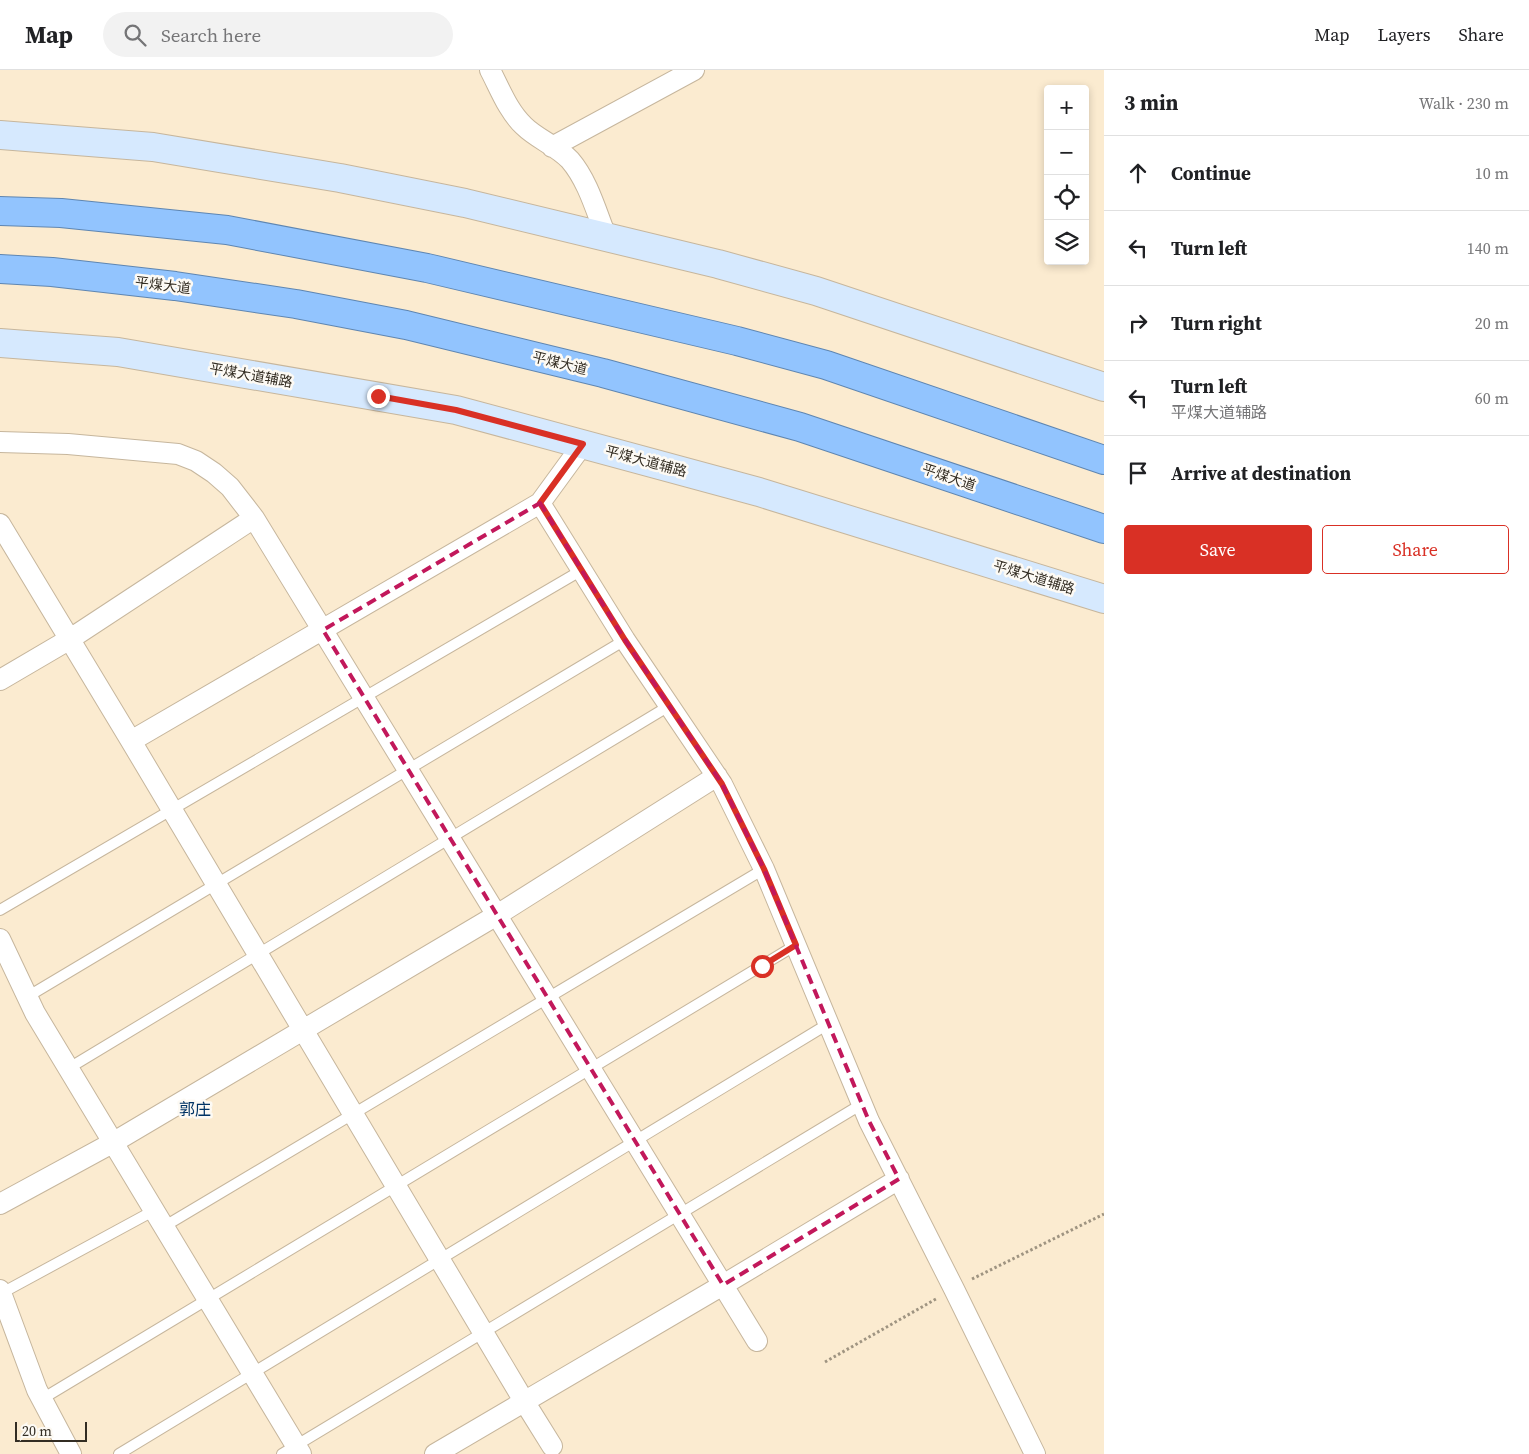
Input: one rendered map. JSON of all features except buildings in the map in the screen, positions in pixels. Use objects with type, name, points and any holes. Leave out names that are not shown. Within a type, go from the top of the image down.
[{"type":"highway","points":[[0,211],[61,212],[227,230],[427,268],[738,341],[826,365],[1104,460]]},
{"type":"highway","name":"平煤大道","points":[[0,269],[52,272],[175,286],[296,304],[406,325],[603,373],[800,427],[1104,529]]},
{"type":"main road","points":[[0,135],[153,147],[340,178],[465,203],[718,264],[816,291],[1104,387]]},
{"type":"main road","name":"平煤大道辅路","points":[[0,343],[118,352],[456,410],[759,492],[1104,599]]},
{"type":"street","points":[[490,70],[508,106],[524,127],[568,158],[578,171],[589,192],[606,236]]},
{"type":"street","points":[[552,146],[694,70]]},
{"type":"street","points":[[0,442],[68,444],[178,454],[196,461],[230,487],[254,518],[757,1341]]},
{"type":"street","points":[[131,741],[540,503],[583,444]]},
{"type":"street","points":[[540,503],[625,640],[722,784],[764,869],[862,1104],[1035,1454]]},
{"type":"street","points":[[0,680],[70,639],[254,518]]},
{"type":"street","points":[[0,524],[552,1446]]},
{"type":"street","points":[[0,1204],[114,1142],[497,915],[717,776]]},
{"type":"street","points":[[0,939],[27,997],[253,1373],[293,1451]]},
{"type":"street","points":[[435,1454],[899,1180]]},
{"type":"street","points":[[1,1293],[37,1390],[72,1454]]},
{"type":"lane","points":[[0,910],[582,570]]},
{"type":"lane","points":[[27,997],[625,640]]},
{"type":"lane","points":[[70,1068],[669,706]]},
{"type":"lane","points":[[1,1293],[160,1218],[353,1114],[764,869]]},
{"type":"lane","points":[[42,1399],[796,945]]},
{"type":"lane","points":[[119,1454],[828,1024]]},
{"type":"lane","points":[[293,1451],[483,1332],[862,1104]]},
{"type":"highlighted area","points":[[540,503],[625,640],[722,784],[764,869],[869,1121],[899,1179],[723,1285],[323,630]]},
{"type":"district","name":"郭庄","points":[[195,1109]]},
{"type":"route","points":[[378,396],[456,410],[583,444],[540,503],[625,640],[722,784],[764,869],[796,945],[762,966]]}]
